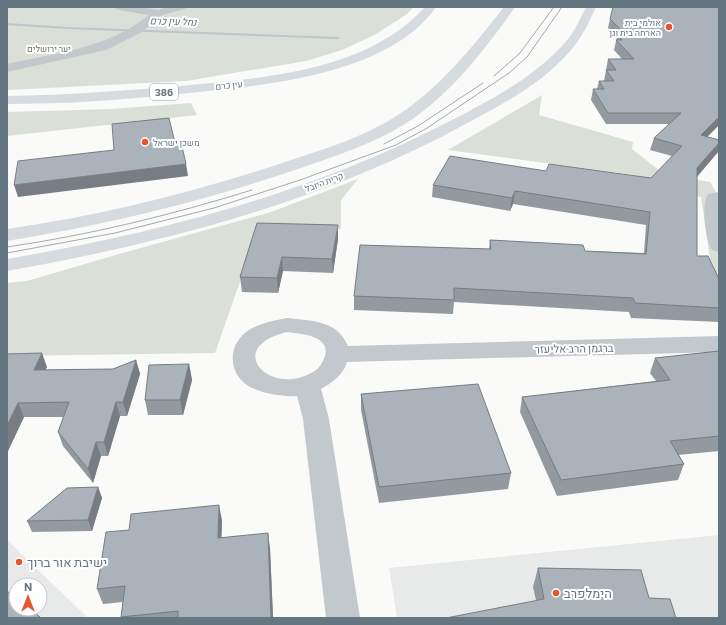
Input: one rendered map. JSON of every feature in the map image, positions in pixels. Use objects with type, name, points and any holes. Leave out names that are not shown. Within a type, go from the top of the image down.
[{"type":"main road","name":"עין כרם","points":[[7,100],[53,100],[152,93],[241,84],[300,74],[337,64],[378,49],[405,32],[421,19],[431,7]]},
{"type":"main road","points":[[7,235],[104,219],[232,185],[338,150],[376,134],[422,105],[473,53],[510,7]]},
{"type":"main road","name":"קרית היובל","points":[[7,264],[114,245],[219,217],[306,189],[416,146],[489,106],[537,75],[574,40],[591,7]]},
{"type":"street","points":[[118,7],[158,13],[181,7]]},
{"type":"street","points":[[7,68],[102,47],[138,30],[158,13]]},
{"type":"street","points":[[719,197],[714,198],[713,202],[717,241],[719,246]]},
{"type":"street","points":[[287,325],[302,325],[317,329],[328,335],[337,344],[339,354],[337,365],[328,375],[315,383],[306,385],[283,388],[267,386],[255,380],[246,371],[243,361],[244,351],[250,342],[260,334],[272,328],[287,325]]},
{"type":"street","name":"ברגמן הרב אליעזר","points":[[339,354],[719,344]]},
{"type":"street","points":[[306,385],[316,419],[343,618]]},
{"type":"shaded area","name":"הימלפרב","points":[[719,535],[719,618],[397,618],[389,568]]},
{"type":"shaded area","name":"ישיבת אור ברוך","points":[[7,540],[45,577],[8,577],[8,617],[48,617],[48,579],[88,618],[7,618]]},
{"type":"green space","name":"יער ירושלים","points":[[7,7],[414,7],[407,14],[376,34],[342,50],[306,61],[186,81],[7,90]]},
{"type":"green space","points":[[542,95],[539,115],[633,142],[632,149],[664,174],[710,182],[719,197],[719,278],[710,259],[701,197],[633,186],[635,175],[448,150]]},
{"type":"green space","points":[[191,103],[197,115],[7,136],[7,112],[111,109]]},
{"type":"green space","points":[[358,179],[341,200],[341,229],[259,227],[215,353],[7,356],[7,283],[27,281],[271,212]]},
{"type":"building","points":[[613,7],[719,7],[719,117],[701,135],[719,140],[719,143],[697,168],[697,256],[708,256],[719,279],[719,308],[635,303],[633,298],[454,288],[454,300],[354,296],[360,245],[491,249],[490,240],[583,245],[585,251],[646,254],[650,212],[515,191],[512,198],[433,185],[450,156],[546,171],[549,164],[651,178],[682,146],[654,138],[681,113],[608,113],[593,89],[604,89],[599,81],[614,81],[606,70],[616,70],[608,59],[634,59],[616,40],[622,40],[617,34],[625,34],[610,19]]},
{"type":"building","points":[[169,118],[175,143],[181,142],[186,164],[14,185],[18,161],[114,150],[112,124]]},
{"type":"building","points":[[257,223],[338,225],[332,259],[282,257],[277,278],[240,277]]},
{"type":"building","points":[[719,351],[719,436],[670,441],[684,464],[561,480],[522,397],[670,380],[655,358]]},
{"type":"building","points":[[42,353],[34,370],[113,369],[136,360],[123,402],[116,402],[104,442],[96,442],[88,469],[58,432],[69,402],[18,403],[7,426],[7,354]]},
{"type":"building","points":[[189,364],[180,400],[145,400],[149,365]]},
{"type":"building","points":[[478,384],[511,473],[379,487],[361,394]]},
{"type":"building","points":[[98,487],[88,520],[27,521],[67,488]]},
{"type":"building","points":[[219,505],[218,538],[268,533],[271,618],[178,618],[178,611],[121,617],[125,586],[97,589],[106,532],[129,530],[131,514]]},
{"type":"building","points":[[538,568],[641,570],[649,598],[670,599],[676,618],[446,618],[544,599]]},
{"type":"building","points":[[7,591],[8,617],[40,617],[38,618],[7,618]]},
{"type":"waterway","name":"נחל עין כרם","points":[[7,24],[67,28],[338,38]]},
{"type":"tram line","points":[[494,76],[520,53],[554,7]]},
{"type":"tram line","points":[[7,253],[115,233],[214,208],[300,180],[396,145],[427,128],[509,73],[527,57],[562,7]]},
{"type":"tram line","points":[[384,144],[418,126],[483,83]]},
{"type":"tram line","points":[[7,247],[69,237],[100,230],[191,208],[252,190]]},
{"type":"place","name":"אולמי בית הארחה בית וגן","points":[[669,27]]},
{"type":"place","name":"משכן ישראל","points":[[145,142]]},
{"type":"place","name":"ישיבת אור ברוך","points":[[19,562]]},
{"type":"place","name":"הימלפרב","points":[[556,593]]}]
